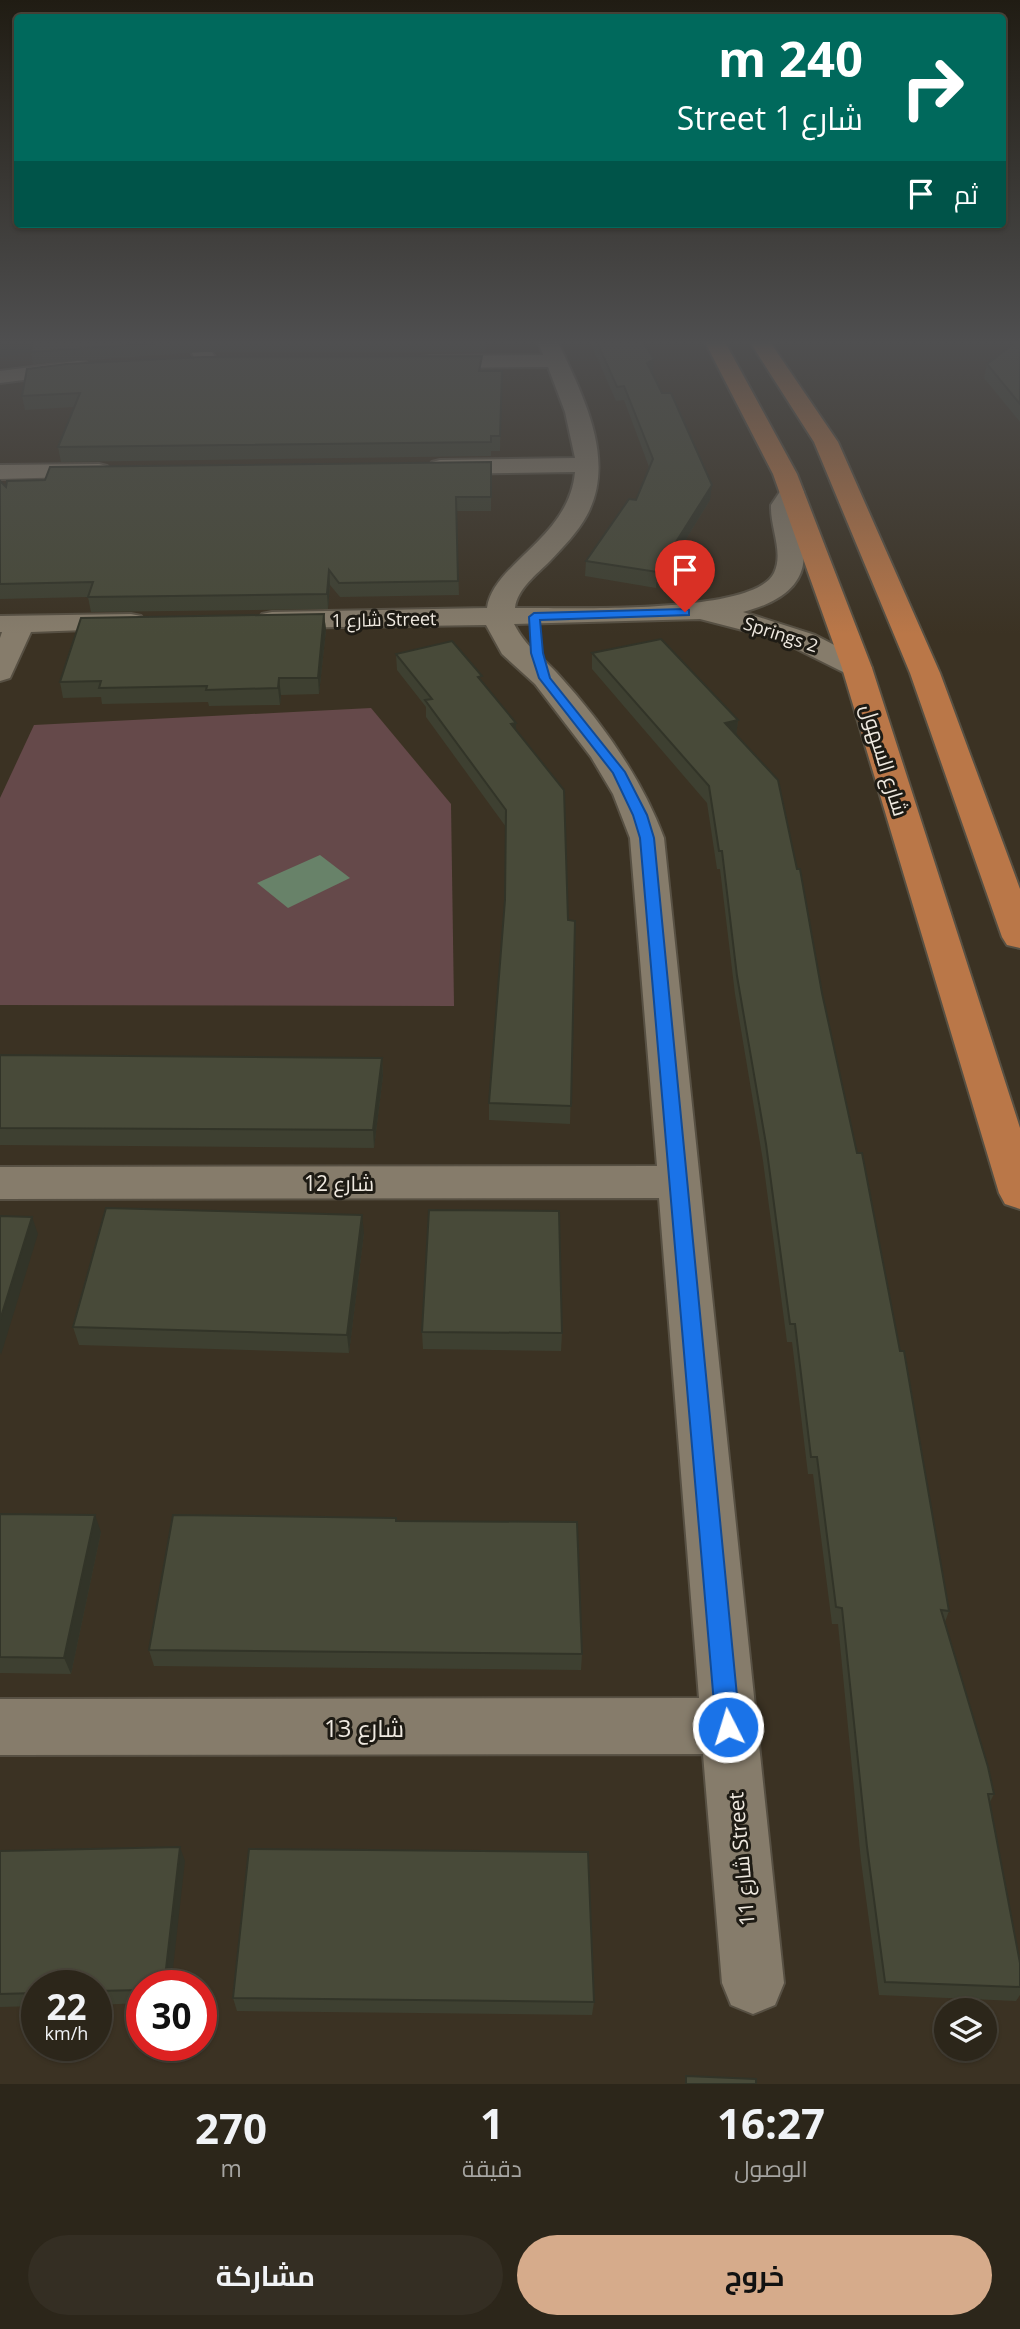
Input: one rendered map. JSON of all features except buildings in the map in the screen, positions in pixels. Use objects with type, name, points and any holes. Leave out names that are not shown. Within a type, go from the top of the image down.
[{"type":"main road","name":"شارع السهول","points":[[776,439],[796,469],[1020,1194]]},
{"type":"main road","points":[[824,439],[925,673],[1020,937]]},
{"type":"main road","points":[[796,469],[823,461],[847,491]]},
{"type":"street","points":[[496,617],[505,594],[536,562],[578,509],[586,487],[588,465],[582,439]]},
{"type":"street","points":[[411,468],[588,465]]},
{"type":"street","name":"Springs 2","points":[[698,611],[790,568],[791,551],[783,512],[796,469]]},
{"type":"street","points":[[0,472],[123,471]]},
{"type":"street","name":"شارع 11 Street","points":[[536,562],[533,584],[534,617],[537,653],[545,678]]},
{"type":"street","name":"Springs 2","points":[[698,611],[791,634],[826,649],[857,668]]},
{"type":"street","name":"شارع 1 Street","points":[[251,621],[534,617],[698,611]]},
{"type":"street","name":"شارع 11 Street","points":[[496,617],[499,630],[507,642],[529,667],[545,678],[619,772],[640,815],[647,838],[752,1983]]},
{"type":"street","points":[[0,672],[10,624],[156,622]]},
{"type":"street","name":"شارع 12","points":[[0,1183],[679,1182]]},
{"type":"street","name":"شارع 13","points":[[0,1727],[728,1727]]},
{"type":"shaded area","points":[[371,708],[451,804],[454,1006],[0,1005],[0,798],[34,725]]},
{"type":"shaded area","points":[[320,855],[350,878],[288,908],[257,883]]},
{"type":"route","points":[[685,612],[534,617],[537,653],[545,678],[619,772],[640,815],[647,838],[728,1727]]}]
